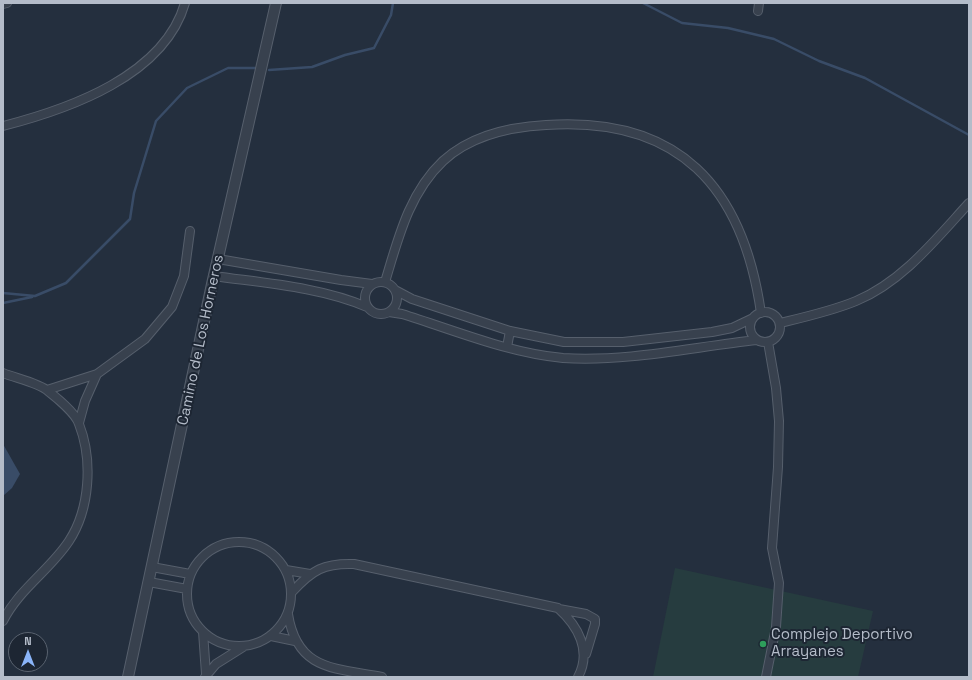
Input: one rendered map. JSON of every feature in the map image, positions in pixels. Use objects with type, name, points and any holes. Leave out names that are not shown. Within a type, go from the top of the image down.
[{"type":"street","points":[[3,4],[7,3]]},
{"type":"street","points":[[3,126],[76,102],[125,77],[160,48],[178,21],[185,3]]},
{"type":"street","name":"Camino de Los Horneros","points":[[128,677],[214,276],[276,3]]},
{"type":"street","points":[[385,282],[411,205],[442,162],[459,148],[481,137],[506,130],[528,126],[580,124],[609,127],[659,143],[681,156],[700,170],[728,208],[741,234],[757,286],[761,313]]},
{"type":"street","points":[[780,323],[817,314],[857,300],[881,287],[910,265],[969,203]]},
{"type":"street","points":[[47,390],[97,374],[145,339],[172,307],[184,276],[190,231]]},
{"type":"street","points":[[214,276],[345,298],[367,306],[377,314],[389,312],[402,314],[507,347],[540,355],[563,358],[652,355],[757,340],[768,342],[777,337],[780,328],[780,323],[774,315],[761,313],[732,328],[712,332],[623,342],[564,342],[510,332],[412,299],[395,290],[385,282],[372,284],[340,280],[218,259]]},
{"type":"street","points":[[367,306],[365,294],[372,284]]},
{"type":"street","points":[[389,312],[397,302],[395,290]]},
{"type":"street","points":[[753,318],[750,330],[757,340]]},
{"type":"street","points":[[507,347],[510,332]]},
{"type":"street","points":[[623,342],[624,357]]},
{"type":"street","points":[[766,677],[776,627],[778,583],[772,548],[778,467],[779,422],[776,388],[768,342]]},
{"type":"street","points":[[3,374],[47,390],[79,423]]},
{"type":"street","points":[[3,621],[19,597],[49,566],[69,541],[81,515],[87,479],[85,449],[79,423],[85,400],[97,374]]},
{"type":"street","points":[[240,542],[262,547],[276,556],[286,570],[292,592],[288,614],[281,626],[271,636],[258,643],[243,646],[229,645],[215,641],[203,632],[190,613],[187,601],[187,590],[190,574],[199,560],[213,549],[228,543],[240,542]]},
{"type":"street","points":[[292,592],[310,574],[324,566],[340,563],[354,564],[586,614],[595,619],[595,624],[579,676]]},
{"type":"street","points":[[152,567],[190,574]]},
{"type":"street","points":[[286,570],[310,574]]},
{"type":"street","points":[[149,582],[187,590]]},
{"type":"street","points":[[558,608],[569,618],[579,633],[584,647],[584,662]]},
{"type":"street","points":[[288,614],[295,641],[307,655],[324,666],[382,677]]},
{"type":"street","points":[[203,632],[206,676]]},
{"type":"street","points":[[271,636],[295,641]]},
{"type":"street","points":[[206,676],[216,664],[243,646]]},
{"type":"green space","name":"Complejo Deportivo Arrayanes","points":[[675,568],[873,611],[858,677],[653,677]]},
{"type":"water","points":[[3,444],[20,474],[12,488],[3,496]]},
{"type":"waterway","points":[[269,70],[312,67],[345,55],[374,48],[391,15],[393,3]]},
{"type":"waterway","points":[[643,3],[682,23],[728,28],[774,39],[819,61],[865,78],[969,135]]},
{"type":"waterway","points":[[3,293],[35,296],[66,283],[130,219],[134,193],[156,121],[187,88],[228,68],[255,68]]},
{"type":"waterway","points":[[3,303],[32,297]]},
{"type":"place","name":"Complejo Deportivo Arrayanes","points":[[763,644]]}]
